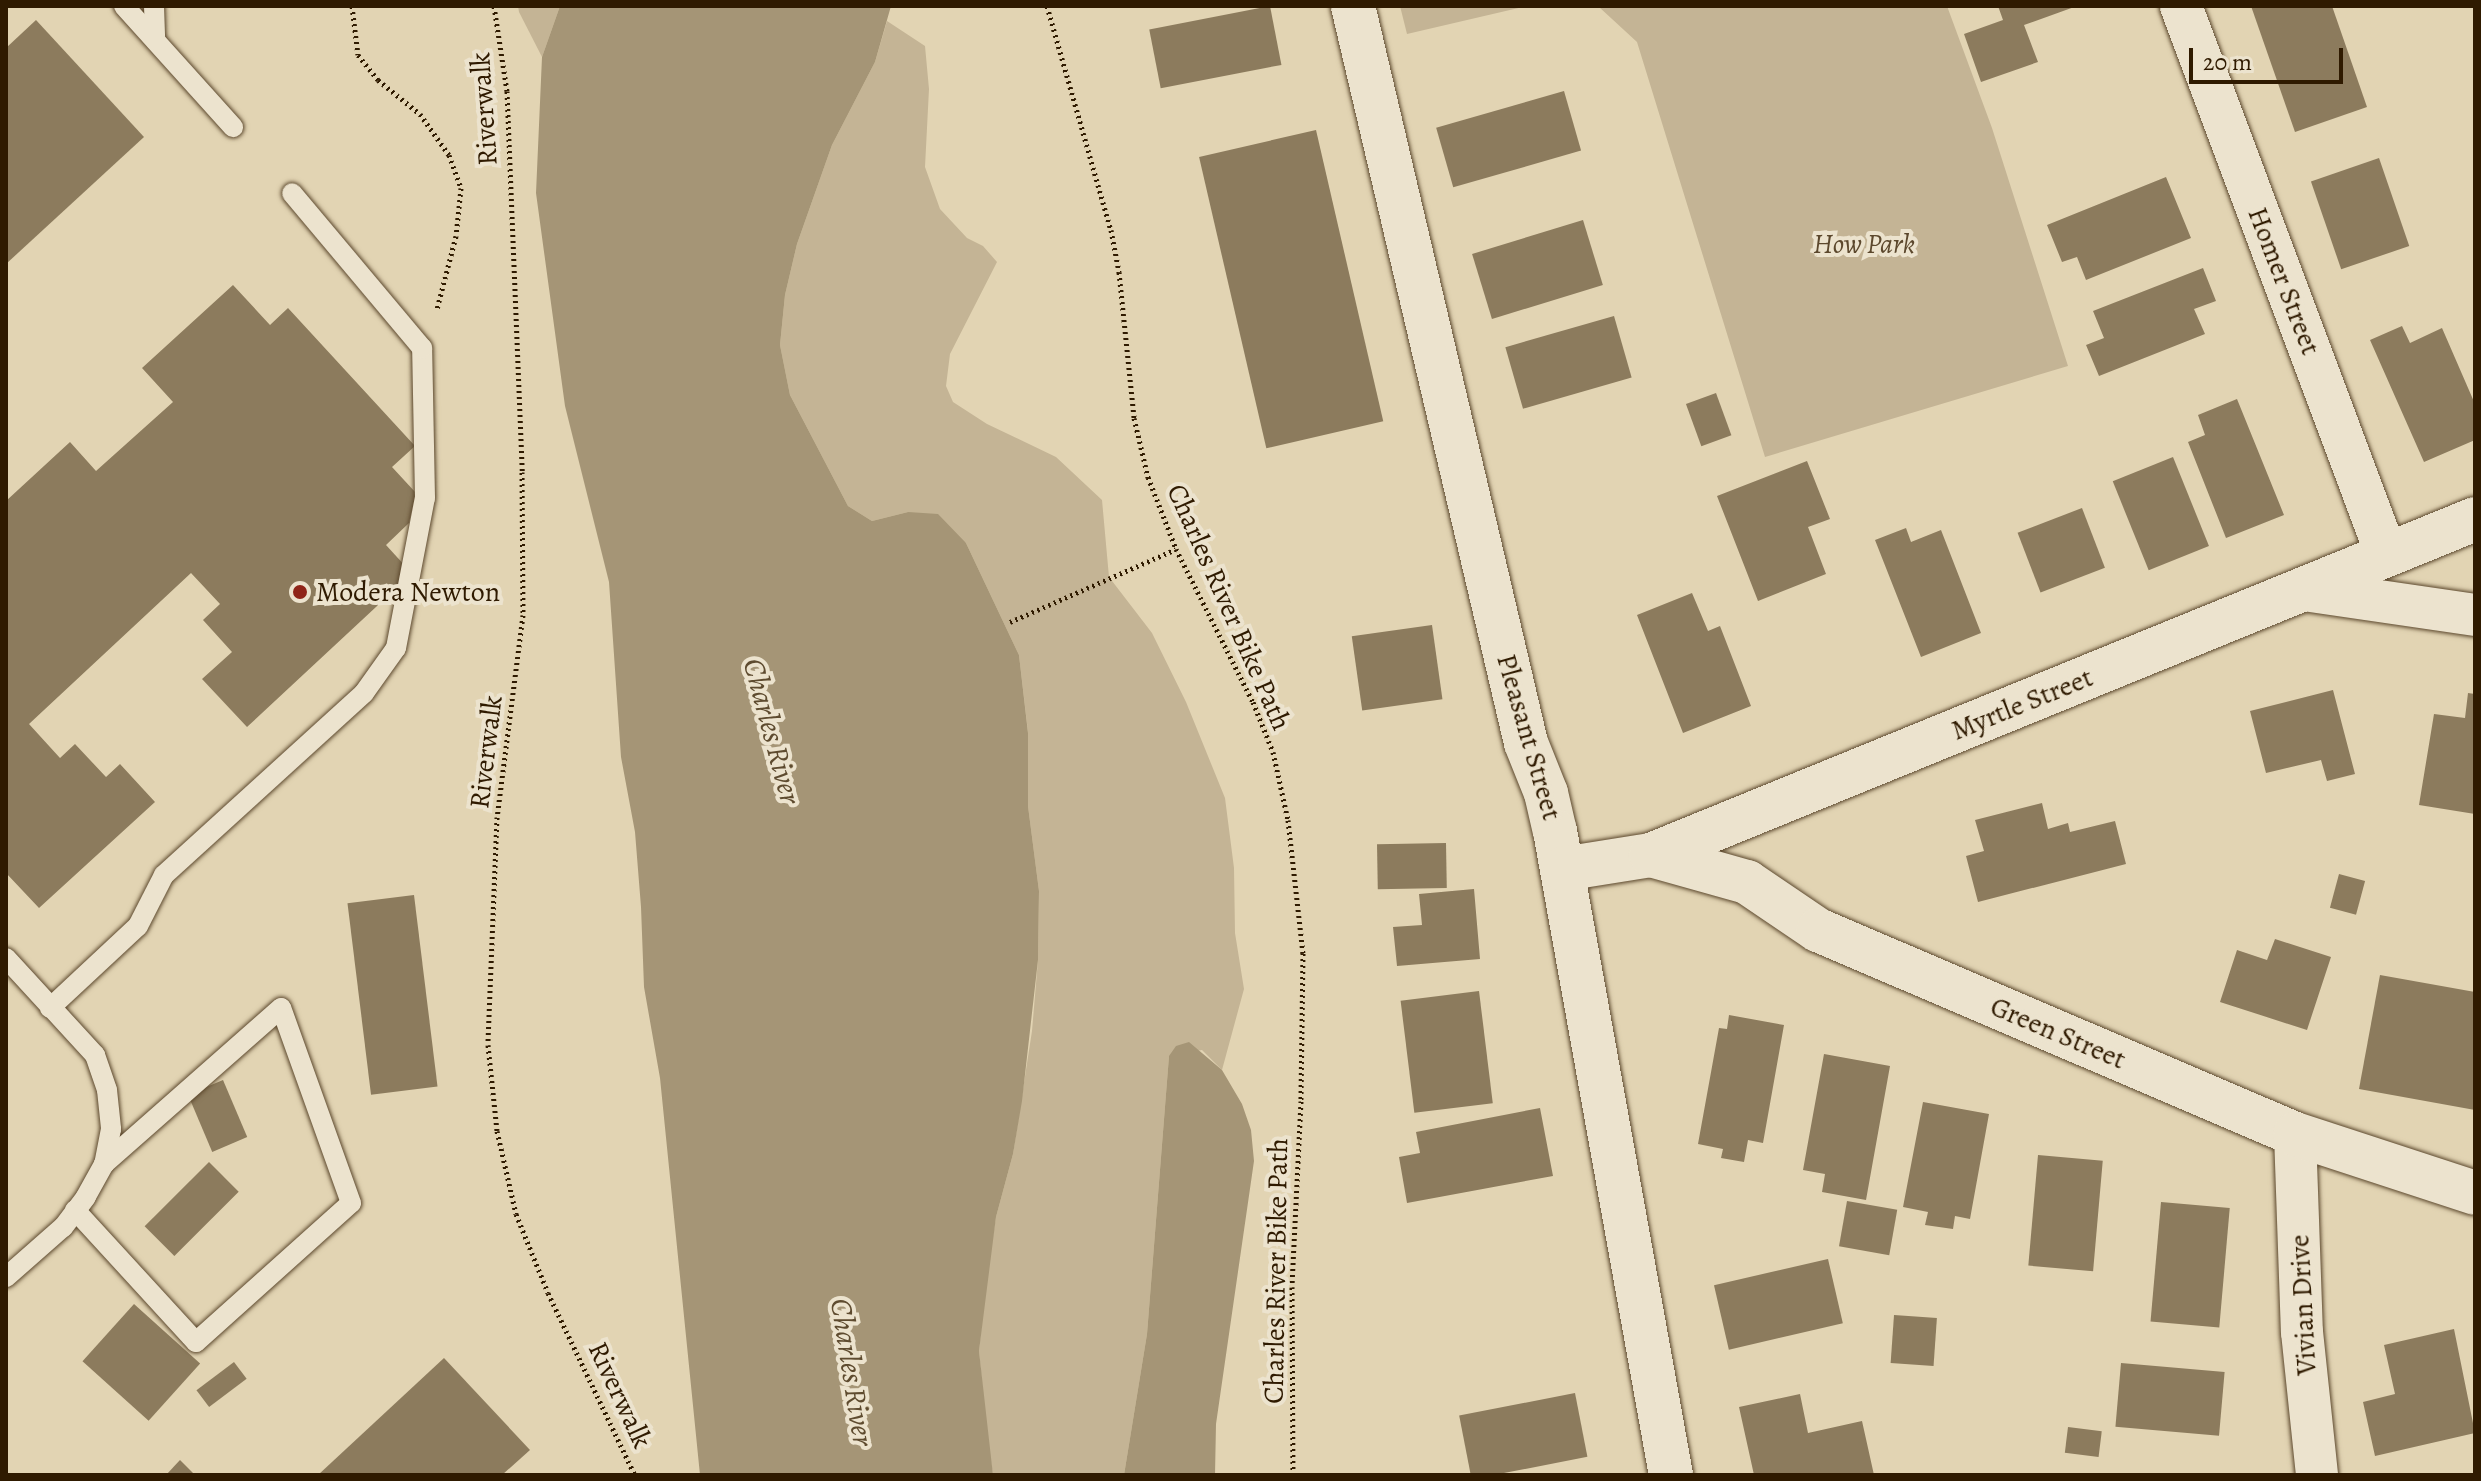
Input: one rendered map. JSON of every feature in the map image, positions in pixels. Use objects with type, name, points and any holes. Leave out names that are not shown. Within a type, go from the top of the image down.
[{"type":"street","name":"Pleasant Street","points":[[1353,6],[1526,743],[1546,793],[1563,869],[1671,1475]]},
{"type":"street","name":"Homer Street","points":[[2181,6],[2387,556]]},
{"type":"street","name":"Myrtle Street","points":[[1563,869],[1651,855],[2475,519]]},
{"type":"street","points":[[2304,590],[2475,615]]},
{"type":"street","name":"Green Street","points":[[1651,855],[1747,882],[1818,930],[2295,1134],[2475,1193]]},
{"type":"street","name":"Vivian Drive","points":[[2295,1134],[2302,1332],[2317,1475]]},
{"type":"lane","points":[[124,6],[233,127]]},
{"type":"lane","points":[[154,6],[155,40]]},
{"type":"lane","points":[[50,1008],[138,926],[164,875],[364,693],[396,648],[425,498],[422,348],[292,193]]},
{"type":"lane","points":[[6,958],[95,1055],[107,1090],[111,1129],[104,1164]]},
{"type":"lane","points":[[6,1277],[63,1227],[104,1164],[281,1008],[351,1203],[196,1342],[75,1210]]},
{"type":"path","points":[[352,6],[358,55],[378,80],[420,114],[449,155],[461,188],[456,236],[436,314]]},
{"type":"path","name":"Riverwalk","points":[[494,6],[507,91],[522,472],[523,615],[497,817],[488,1045],[497,1131],[516,1214],[548,1293],[635,1475]]},
{"type":"path","name":"Charles River Bike Path","points":[[1047,6],[1111,230],[1119,272],[1134,418],[1148,477],[1176,549],[1253,702],[1273,752],[1298,883],[1303,953],[1303,1034],[1292,1287],[1293,1475]]},
{"type":"path","points":[[1010,622],[1176,549]]},
{"type":"green space","points":[[518,6],[560,6],[542,57],[519,12]]},
{"type":"green space","points":[[1400,6],[1527,6],[1407,34]]},
{"type":"green space","name":"How Park","points":[[1591,6],[1947,6],[1992,128],[2068,366],[1765,457],[1637,42],[1599,7]]},
{"type":"green space","points":[[887,21],[925,46],[929,89],[925,167],[940,209],[967,238],[983,246],[997,262],[950,354],[946,386],[953,402],[987,424],[1056,457],[1102,500],[1109,577],[1152,633],[1186,702],[1225,798],[1234,868],[1235,933],[1244,989],[1222,1070],[1202,1050],[1169,1056],[1147,1334],[1124,1475],[993,1475],[987,1436],[979,1351],[986,1280],[996,1217],[1013,1154],[1032,1031],[1038,960],[1039,891],[1028,806],[1028,732],[1019,655],[966,543],[908,512],[872,521],[848,506],[790,395],[780,345],[785,295],[797,244],[832,145],[875,62]]},
{"type":"water","name":"Charles River","points":[[560,6],[891,6],[875,62],[832,145],[797,244],[785,295],[780,345],[790,395],[848,506],[872,521],[908,512],[938,514],[966,543],[1019,655],[1028,733],[1028,806],[1039,891],[1038,960],[1022,1101],[1013,1154],[996,1217],[979,1351],[993,1475],[700,1475],[660,1078],[644,987],[635,832],[621,757],[609,582],[565,406],[536,193],[542,57]]},
{"type":"water","points":[[1189,1042],[1222,1070],[1242,1104],[1251,1130],[1254,1161],[1216,1424],[1215,1475],[1124,1475],[1147,1334],[1169,1056],[1176,1046]]},
{"type":"building","points":[[1270,6],[1281,65],[1161,88],[1149,29]]},
{"type":"building","points":[[1998,6],[2077,6],[2024,25],[2038,62],[1981,82],[1964,34],[2003,20]]},
{"type":"building","points":[[2251,6],[2332,6],[2367,107],[2295,132]]},
{"type":"building","points":[[36,20],[144,137],[6,264],[6,48]]},
{"type":"building","points":[[1564,91],[1581,151],[1453,187],[1436,128]]},
{"type":"building","points":[[1316,130],[1383,421],[1266,448],[1199,157]]},
{"type":"building","points":[[2379,158],[2409,246],[2341,269],[2311,181]]},
{"type":"building","points":[[2166,177],[2191,238],[2086,280],[2077,257],[2062,262],[2047,225]]},
{"type":"building","points":[[1583,220],[1603,285],[1492,319],[1472,254]]},
{"type":"building","points":[[2203,268],[2216,301],[2194,309],[2205,334],[2099,376],[2086,345],[2104,338],[2093,311]]},
{"type":"building","name":"Modera Newton","points":[[233,285],[270,325],[288,308],[415,446],[392,467],[416,493],[409,523],[386,545],[407,568],[405,580],[247,727],[202,679],[232,652],[203,620],[220,604],[191,573],[29,724],[60,758],[75,744],[106,777],[120,764],[155,802],[39,908],[6,873],[6,501],[70,442],[96,471],[173,402],[142,368]]},
{"type":"building","points":[[1614,316],[1632,378],[1523,409],[1505,347]]},
{"type":"building","points":[[2402,326],[2410,343],[2442,328],[2475,404],[2475,440],[2424,462],[2370,340]]},
{"type":"building","points":[[1716,393],[1731,435],[1701,446],[1686,404]]},
{"type":"building","points":[[2237,399],[2284,515],[2226,538],[2188,442],[2205,435],[2198,415]]},
{"type":"building","points":[[2173,457],[2209,546],[2149,570],[2113,481]]},
{"type":"building","points":[[1807,461],[1830,519],[1808,527],[1826,574],[1758,601],[1717,496]]},
{"type":"building","points":[[2082,508],[2105,568],[2041,592],[2018,533]]},
{"type":"building","points":[[1906,528],[1911,542],[1941,530],[1981,633],[1921,657],[1875,540]]},
{"type":"building","points":[[1692,593],[1708,631],[1720,626],[1751,706],[1683,733],[1637,615]]},
{"type":"building","points":[[1432,625],[1442,699],[1362,711],[1352,636]]},
{"type":"building","points":[[2333,690],[2355,774],[2327,781],[2321,760],[2266,773],[2250,711]]},
{"type":"building","points":[[2468,693],[2475,694],[2475,814],[2419,805],[2434,714],[2465,718]]},
{"type":"building","points":[[2042,803],[2048,829],[2068,823],[2070,832],[2115,821],[2126,864],[1978,902],[1966,856],[1984,851],[1975,820]]},
{"type":"building","points":[[1446,843],[1447,888],[1378,889],[1377,844]]},
{"type":"building","points":[[2339,874],[2365,881],[2356,915],[2330,908]]},
{"type":"building","points":[[1474,889],[1480,959],[1397,966],[1393,927],[1422,925],[1419,894]]},
{"type":"building","points":[[414,895],[438,1087],[371,1095],[347,903]]},
{"type":"building","points":[[2275,939],[2331,957],[2307,1030],[2220,1002],[2237,950],[2267,960]]},
{"type":"building","points":[[2380,975],[2475,992],[2475,1110],[2359,1089]]},
{"type":"building","points":[[1479,991],[1493,1103],[1414,1113],[1401,1001]]},
{"type":"building","points":[[1729,1015],[1784,1025],[1763,1143],[1748,1140],[1744,1162],[1721,1158],[1723,1149],[1698,1144],[1719,1028],[1727,1029]]},
{"type":"building","points":[[1824,1054],[1890,1066],[1866,1200],[1822,1192],[1825,1174],[1803,1170]]},
{"type":"building","points":[[223,1080],[247,1137],[212,1152],[188,1095]]},
{"type":"building","points":[[1923,1102],[1989,1114],[1970,1219],[1955,1216],[1953,1229],[1925,1225],[1928,1212],[1903,1207]]},
{"type":"building","points":[[1540,1108],[1553,1176],[1407,1203],[1399,1157],[1420,1153],[1416,1132]]},
{"type":"building","points":[[2038,1155],[2103,1161],[2093,1271],[2028,1266]]},
{"type":"building","points":[[209,1162],[239,1192],[174,1256],[145,1226]]},
{"type":"building","points":[[1847,1201],[1897,1210],[1889,1255],[1839,1246]]},
{"type":"building","points":[[2161,1202],[2230,1208],[2219,1328],[2151,1322]]},
{"type":"building","points":[[1828,1259],[1843,1323],[1729,1350],[1714,1285]]},
{"type":"building","points":[[134,1304],[200,1364],[149,1421],[82,1361]]},
{"type":"building","points":[[1894,1315],[1937,1318],[1934,1366],[1891,1363]]},
{"type":"building","points":[[2454,1329],[2475,1433],[2375,1456],[2363,1402],[2395,1394],[2384,1345]]},
{"type":"building","points":[[444,1358],[530,1450],[502,1475],[318,1475]]},
{"type":"building","points":[[234,1362],[247,1379],[209,1407],[196,1390]]},
{"type":"building","points":[[2121,1363],[2225,1372],[2219,1436],[2115,1427]]},
{"type":"building","points":[[1575,1393],[1587,1457],[1494,1475],[1471,1475],[1459,1416]]},
{"type":"building","points":[[1800,1394],[1808,1433],[1862,1421],[1874,1475],[1754,1475],[1739,1407]]},
{"type":"building","points":[[2068,1427],[2102,1431],[2099,1457],[2065,1453]]},
{"type":"building","points":[[180,1460],[195,1475],[166,1475]]},
{"type":"place","name":"Modera Newton","points":[[300,592]]}]
